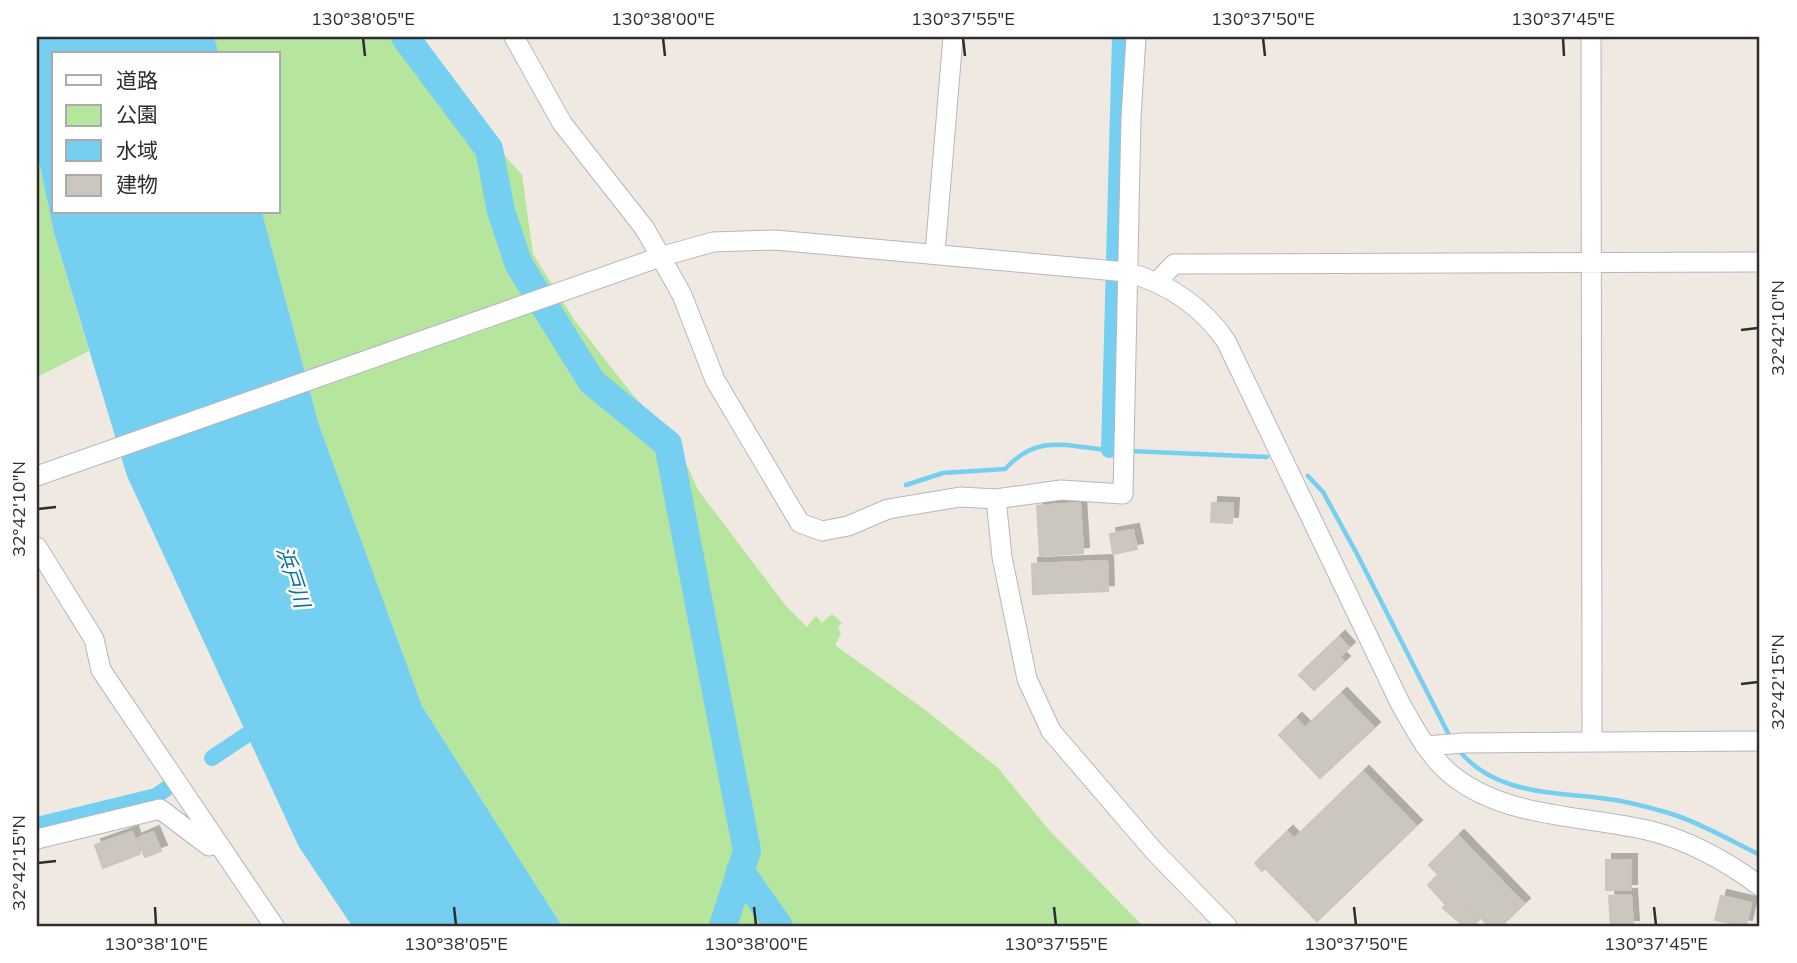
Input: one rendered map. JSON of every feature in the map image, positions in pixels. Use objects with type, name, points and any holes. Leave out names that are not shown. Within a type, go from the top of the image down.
[{"type":"street","points":[[514,37],[562,123],[645,229],[682,295],[715,380],[800,523],[822,531],[848,526],[888,509],[960,497],[996,499],[1061,490],[1123,495],[1127,272],[1136,37]]},
{"type":"street","points":[[935,253],[953,37]]},
{"type":"street","points":[[1591,37],[1592,741]]},
{"type":"street","points":[[37,476],[660,257],[713,242],[742,240],[935,253],[1127,272],[1175,291],[1216,326],[1236,358],[1400,703],[1425,746],[1452,776],[1497,801],[1654,832],[1705,852],[1760,886]]},
{"type":"street","points":[[1157,282],[1174,264],[1760,262]]},
{"type":"street","points":[[996,499],[1002,557],[1027,678],[1051,731],[1154,851],[1227,926]]},
{"type":"street","points":[[37,547],[94,639],[101,670],[274,926]]},
{"type":"street","points":[[1425,746],[1456,743],[1760,741]]},
{"type":"street","points":[[37,839],[160,809],[209,846],[218,843]]},
{"type":"green space","points":[[214,37],[414,37],[487,135],[522,175],[533,254],[575,321],[632,394],[675,439],[698,490],[786,606],[807,627],[816,616],[822,623],[832,614],[842,623],[838,628],[841,634],[835,645],[924,709],[998,768],[1049,830],[1143,926],[562,926],[422,706],[319,425],[263,214],[280,214],[280,52],[218,52]]},
{"type":"green space","points":[[37,152],[54,233],[89,351],[37,377]]},
{"type":"water","name":"浜戸川","points":[[37,37],[214,37],[218,52],[52,52],[52,214],[263,214],[319,425],[422,706],[562,926],[352,926],[299,847],[127,476],[54,233],[37,152]]},
{"type":"building","points":[[1080,503],[1083,553],[1040,556],[1037,506]]},
{"type":"building","points":[[1212,503],[1233,504],[1232,523],[1211,522]]},
{"type":"building","points":[[1133,530],[1137,549],[1113,554],[1110,534]]},
{"type":"building","points":[[1107,561],[1108,591],[1033,594],[1032,564]]},
{"type":"building","points":[[1339,637],[1349,648],[1339,657],[1344,662],[1314,690],[1299,675]]},
{"type":"building","points":[[1341,694],[1374,728],[1320,778],[1279,735],[1296,719],[1305,728]]},
{"type":"building","points":[[1363,772],[1416,826],[1317,921],[1265,868],[1262,871],[1255,863],[1287,832],[1294,839]]},
{"type":"building","points":[[132,832],[140,854],[103,868],[95,845]]},
{"type":"building","points":[[153,832],[161,851],[145,857],[137,839]]},
{"type":"building","points":[[1458,836],[1524,904],[1501,926],[1489,926],[1429,865]]},
{"type":"building","points":[[1606,860],[1631,860],[1631,890],[1606,890]]},
{"type":"building","points":[[1439,874],[1479,920],[1471,926],[1464,926],[1443,908],[1446,905],[1428,885]]},
{"type":"building","points":[[1631,895],[1633,926],[1611,926],[1609,896]]},
{"type":"building","points":[[1721,896],[1751,903],[1746,926],[1715,920]]},
{"type":"waterway","points":[[405,37],[489,149],[501,211],[519,265],[592,382],[668,444],[747,851],[723,926]]},
{"type":"waterway","points":[[1109,450],[1120,37]]},
{"type":"waterway","points":[[906,485],[943,473],[1005,469],[1018,457],[1032,449],[1045,446],[1118,451]]},
{"type":"waterway","points":[[1130,451],[1267,457]]},
{"type":"waterway","points":[[1308,476],[1323,492],[1357,554],[1451,739]]},
{"type":"waterway","points":[[212,758],[263,724]]},
{"type":"waterway","points":[[1458,749],[1474,765],[1492,777],[1512,785],[1621,801],[1657,810],[1699,824],[1760,855]]},
{"type":"waterway","points":[[37,825],[156,796],[166,789]]},
{"type":"waterway","points":[[740,871],[779,926]]}]
